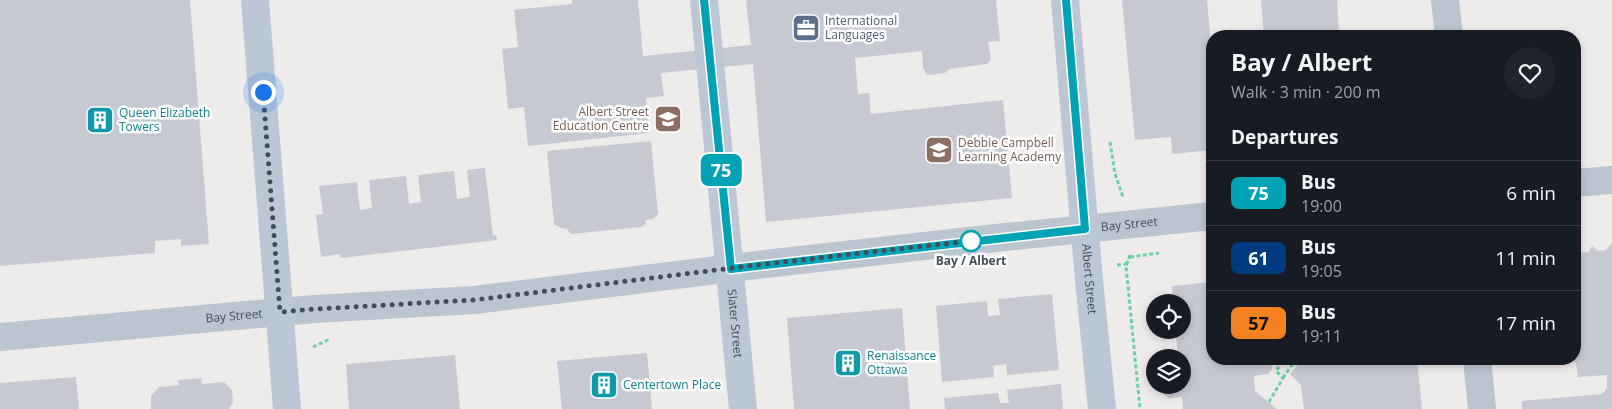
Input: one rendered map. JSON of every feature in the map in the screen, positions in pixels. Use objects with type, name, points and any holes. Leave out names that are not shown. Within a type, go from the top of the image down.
[{"type":"main road","points":[[256,0],[288,409]]},
{"type":"main road","name":"Slater Street","points":[[704,0],[744,409]]},
{"type":"main road","name":"Albert Street","points":[[1066,0],[1102,409]]},
{"type":"street","points":[[1445,0],[1448,30]]},
{"type":"street","points":[[1581,183],[1612,180]]},
{"type":"street","name":"Bay Street","points":[[0,337],[315,309],[474,300],[731,269],[1206,217]]},
{"type":"street","points":[[1478,365],[1482,409]]},
{"type":"path","points":[[1109,136],[1114,174],[1122,191],[1125,205]]},
{"type":"path","points":[[1130,252],[1126,266],[1140,409]]},
{"type":"path","points":[[1280,365],[1276,371],[1283,378]]},
{"type":"path","points":[[1269,402],[1292,365]]},
{"type":"building","name":"Queen Elizabeth Towers","points":[[0,0],[190,0],[209,244],[181,246],[181,239],[155,241],[155,253],[0,266]]},
{"type":"building","points":[[572,0],[638,0],[643,56],[751,45],[746,0],[996,0],[1000,41],[988,42],[991,60],[987,64],[950,68],[945,73],[927,75],[923,68],[922,51],[855,58],[858,94],[869,93],[871,114],[1003,100],[1012,198],[766,222],[753,64],[661,73],[664,96],[646,98],[649,133],[528,146],[524,107],[508,109],[502,49],[518,47],[514,10],[572,4]]},
{"type":"building","points":[[1122,0],[1207,0],[1210,30],[1206,30],[1206,151],[1172,154],[1171,137],[1135,140]]},
{"type":"building","points":[[1261,0],[1337,0],[1339,30],[1264,30]]},
{"type":"building","points":[[651,141],[658,214],[653,219],[645,220],[646,223],[642,227],[571,234],[567,229],[554,224],[547,151]]},
{"type":"building","points":[[485,168],[493,236],[496,235],[497,240],[341,258],[340,254],[321,257],[316,215],[323,214],[319,186],[357,182],[360,210],[372,208],[369,180],[406,176],[409,204],[421,202],[418,175],[454,171],[457,199],[470,197],[467,170]]},
{"type":"building","points":[[1612,243],[1612,409],[1522,409],[1522,401],[1602,394],[1607,388],[1607,375],[1578,377],[1576,365],[1581,365],[1581,253],[1588,252],[1592,246],[1598,251],[1606,250]]},
{"type":"building","points":[[1206,283],[1206,365],[1272,365],[1272,369],[1268,374],[1254,376],[1255,391],[1277,409],[1183,409],[1182,397],[1169,398],[1163,394],[1191,394],[1191,349],[1177,349],[1176,339],[1191,339],[1191,294],[1172,294],[1172,286]]},
{"type":"building","points":[[1052,294],[1059,370],[1007,375],[1006,364],[993,366],[994,377],[942,382],[936,306],[987,301],[988,316],[1000,315],[998,299]]},
{"type":"building","name":"Renaissance Ottawa","points":[[902,308],[910,409],[794,409],[787,318]]},
{"type":"building","name":"Centertown Place","points":[[647,353],[652,409],[562,409],[557,361]]},
{"type":"building","points":[[455,355],[460,409],[349,409],[346,364]]},
{"type":"building","points":[[1298,365],[1418,365],[1422,409],[1304,409],[1301,385],[1290,374]]},
{"type":"building","points":[[76,377],[79,409],[0,409],[0,383]]},
{"type":"building","points":[[201,378],[202,384],[224,382],[232,390],[233,402],[229,409],[151,409],[151,396],[159,387],[179,385],[178,380]]},
{"type":"building","points":[[1061,384],[1063,409],[945,409],[944,398],[998,393],[1000,403],[1009,403],[1007,390]]},
{"type":"bus line","name":"75","points":[[704,0],[731,269],[1085,229],[1066,0]]},
{"type":"place","name":"International Languages","points":[[806,28]]},
{"type":"place","name":"Albert Street Education Centre","points":[[668,119]]},
{"type":"place","name":"Queen Elizabeth Towers","points":[[100,120]]},
{"type":"place","name":"Debbie Campbell Learning Academy","points":[[939,150]]},
{"type":"place","name":"Bay / Albert","points":[[971,241]]},
{"type":"place","name":"Renaissance Ottawa","points":[[848,363]]},
{"type":"place","name":"Centertown Place","points":[[604,385]]},
{"type":"route","points":[[263,92],[280,312],[474,300],[977,240],[971,241]]}]
